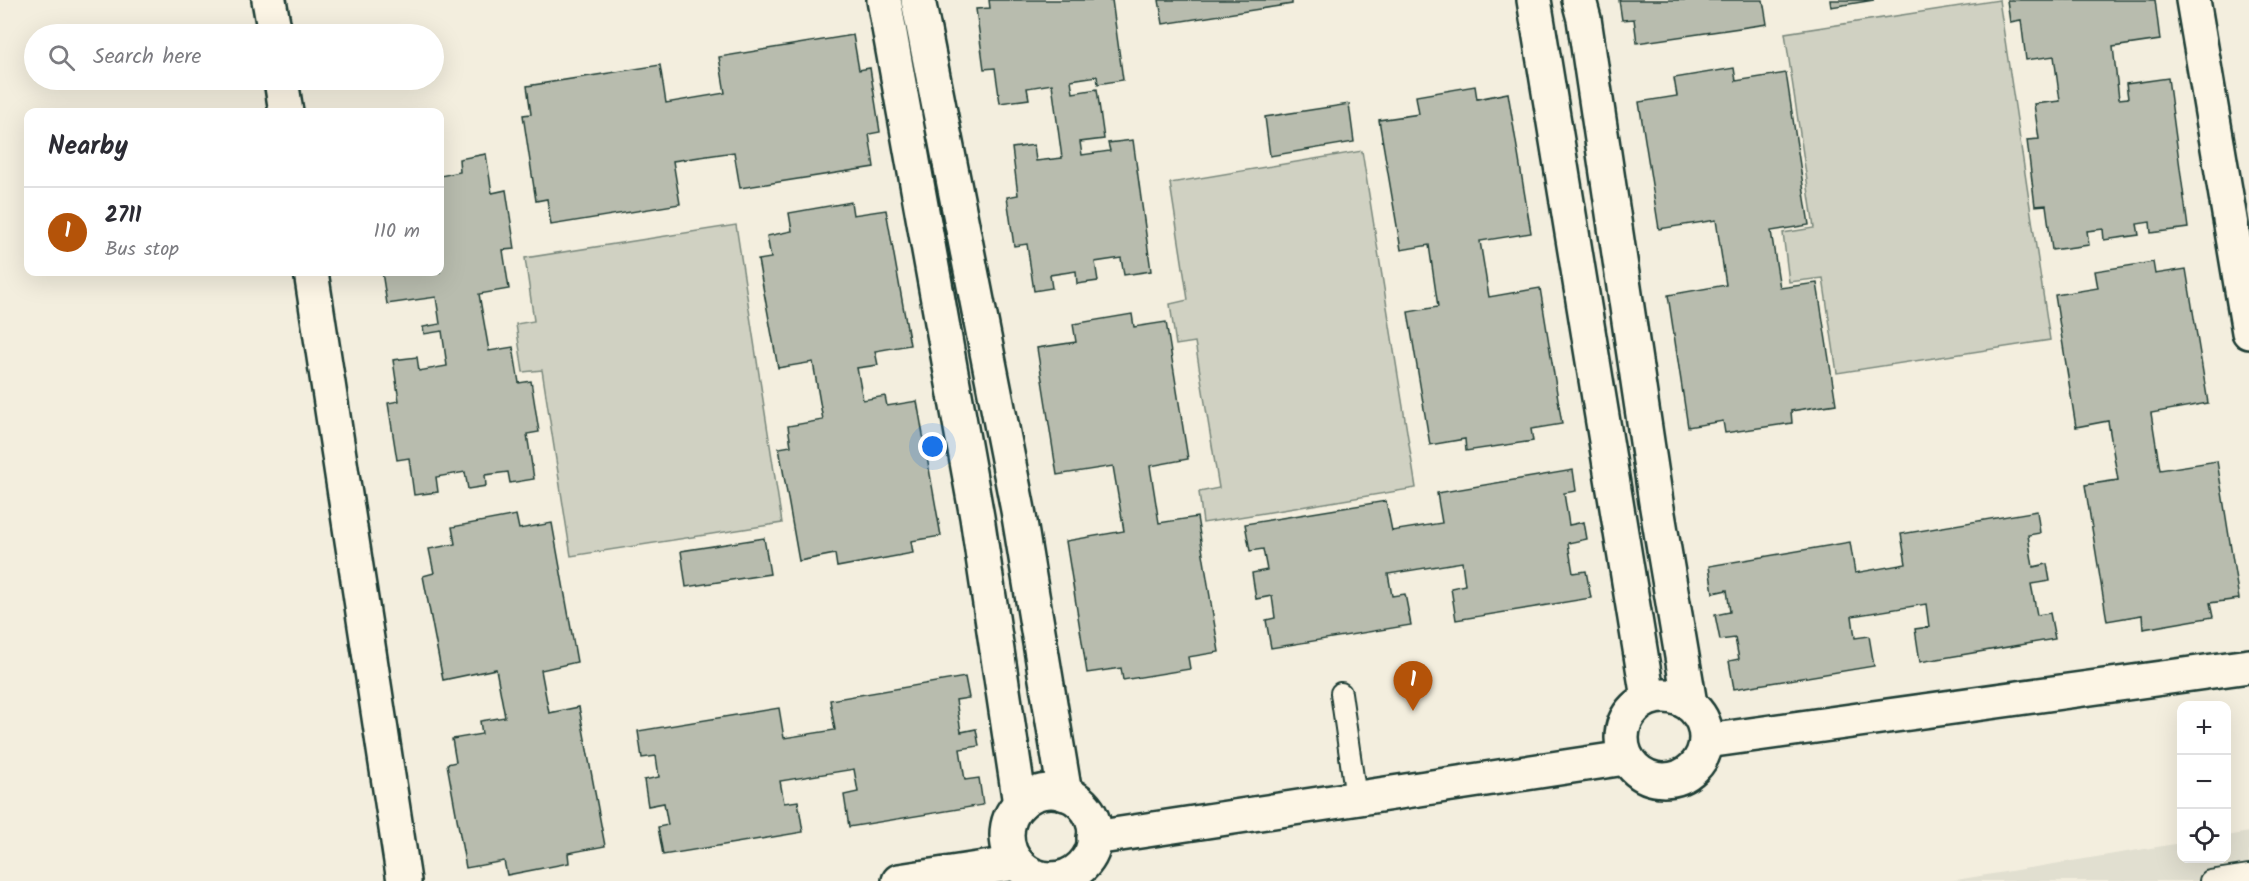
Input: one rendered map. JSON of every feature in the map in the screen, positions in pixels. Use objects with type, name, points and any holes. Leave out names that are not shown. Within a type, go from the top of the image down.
[{"type":"street","points":[[269,0],[273,24]]},
{"type":"street","points":[[884,0],[976,517],[1020,804]]},
{"type":"street","points":[[918,0],[1018,510],[1065,794]]},
{"type":"street","points":[[1534,0],[1648,698]]},
{"type":"street","points":[[1579,0],[1584,19],[1656,501],[1690,704],[1702,721],[1707,741],[1696,766],[1685,775],[1672,780],[1658,781],[1645,777],[1634,769],[1625,758],[1621,740],[1624,723],[1633,708],[1648,698],[1662,695],[1690,704]]},
{"type":"street","points":[[2193,0],[2249,332]]},
{"type":"street","points":[[283,90],[285,108]]},
{"type":"street","points":[[312,276],[404,881]]},
{"type":"street","points":[[1707,741],[2249,666]]},
{"type":"street","points":[[1094,838],[1625,758]]},
{"type":"street","points":[[1042,792],[1065,794],[1074,797],[1085,808],[1093,822],[1094,838],[1091,852],[1083,865],[1071,874],[1056,879],[1042,879],[1028,873],[1009,851],[1007,836],[1009,822],[1020,804],[1026,799],[1042,792]]},
{"type":"street","points":[[899,881],[1017,863]]},
{"type":"lane","points":[[1341,693],[1356,798]]},
{"type":"lane","points":[[2210,881],[2249,875]]},
{"type":"shaded area","points":[[1999,0],[2050,340],[1837,373],[1823,278],[1789,282],[1783,233],[1814,228],[1785,33]]},
{"type":"shaded area","points":[[1362,151],[1416,488],[1203,523],[1199,492],[1219,488],[1195,342],[1176,345],[1170,304],[1188,300],[1170,183]]},
{"type":"shaded area","points":[[736,225],[782,523],[571,556],[542,370],[523,372],[516,324],[534,321],[525,258]]},
{"type":"shaded area","points":[[2249,832],[2249,881],[1950,881],[2177,844],[2177,863],[2231,863],[2231,835]]},
{"type":"building","points":[[989,0],[1112,0],[1123,80],[1098,84],[1097,76],[1071,80],[1072,87],[1073,93],[1097,89],[1104,139],[1080,142],[1082,155],[1110,151],[1108,143],[1133,140],[1151,271],[1124,275],[1121,258],[1095,262],[1098,281],[1077,284],[1076,271],[1050,275],[1052,288],[1034,291],[1027,244],[1014,246],[1007,197],[1018,195],[1012,148],[1034,145],[1036,161],[1062,158],[1052,84],[1027,88],[1029,99],[1000,103],[995,68],[984,69],[976,9],[990,8]]},
{"type":"building","points":[[1159,0],[1292,0],[1292,4],[1163,24]]},
{"type":"building","points":[[1619,0],[1763,0],[1767,24],[1637,43],[1634,19],[1622,20]]},
{"type":"building","points":[[1830,0],[1874,0],[1831,7]]},
{"type":"building","points":[[2007,0],[2155,0],[2160,40],[2113,47],[2119,99],[2128,98],[2126,84],[2168,78],[2188,228],[2151,233],[2150,222],[2137,224],[2139,235],[2104,240],[2103,229],[2087,231],[2089,245],[2052,250],[2046,205],[2035,206],[2027,140],[2039,139],[2034,104],[2060,101],[2054,56],[2026,60],[2021,20],[2010,22]]},
{"type":"building","points":[[853,35],[859,70],[870,68],[880,132],[869,134],[874,167],[740,188],[734,152],[673,161],[680,204],[551,225],[547,199],[536,201],[523,115],[531,114],[527,86],[660,65],[666,103],[725,93],[719,57]]},
{"type":"building","points":[[1734,68],[1736,81],[1786,73],[1809,225],[1771,231],[1780,288],[1817,283],[1836,404],[1791,411],[1792,423],[1725,433],[1723,421],[1688,427],[1668,295],[1726,285],[1716,220],[1659,229],[1639,102],[1677,96],[1674,78]]},
{"type":"building","points":[[1475,86],[1477,99],[1508,93],[1531,233],[1480,241],[1489,297],[1540,288],[1562,424],[1531,429],[1533,441],[1466,451],[1465,439],[1430,445],[1408,312],[1438,307],[1429,245],[1401,250],[1379,120],[1419,114],[1416,96]]},
{"type":"building","points":[[1349,104],[1354,142],[1270,156],[1265,117]]},
{"type":"building","points":[[486,154],[492,193],[506,190],[515,249],[503,250],[509,289],[479,294],[489,351],[513,347],[519,383],[531,381],[539,432],[527,434],[534,479],[510,483],[508,472],[485,475],[486,486],[468,489],[465,472],[436,477],[438,492],[414,495],[409,458],[397,460],[388,403],[399,401],[393,360],[417,357],[419,371],[447,366],[442,331],[424,334],[423,327],[440,324],[436,297],[387,304],[383,276],[444,276],[444,175],[460,172],[459,159]]},
{"type":"building","points":[[851,202],[853,215],[886,210],[910,345],[875,351],[878,365],[857,368],[863,400],[885,396],[887,406],[917,401],[941,536],[911,541],[913,553],[837,567],[835,554],[799,561],[779,448],[791,446],[788,426],[823,420],[813,362],[778,368],[758,260],[771,258],[767,236],[792,231],[789,213]]},
{"type":"building","points":[[2153,262],[2155,274],[2186,269],[2208,403],[2151,413],[2160,470],[2217,461],[2239,599],[2210,603],[2213,617],[2143,629],[2142,615],[2107,621],[2085,485],[2118,480],[2108,421],[2076,427],[2055,295],[2098,288],[2095,271]]},
{"type":"building","points":[[1132,314],[1134,327],[1166,322],[1188,459],[1150,466],[1159,523],[1197,517],[1219,652],[1188,657],[1190,669],[1123,680],[1121,668],[1087,673],[1066,541],[1124,531],[1113,466],[1057,475],[1037,348],[1076,342],[1073,324]]},
{"type":"building","points":[[1573,470],[1576,491],[1564,493],[1569,525],[1584,522],[1587,539],[1568,543],[1573,573],[1586,571],[1591,598],[1456,620],[1451,588],[1465,585],[1462,562],[1388,574],[1392,596],[1405,594],[1411,625],[1271,648],[1266,620],[1275,618],[1272,596],[1256,599],[1252,573],[1267,570],[1263,549],[1250,551],[1245,524],[1386,501],[1392,531],[1442,523],[1437,493]]},
{"type":"building","points":[[2037,511],[2040,533],[2028,535],[2033,567],[2047,564],[2050,581],[2031,584],[2037,615],[2050,613],[2055,639],[1920,662],[1915,629],[1929,627],[1926,604],[1852,616],[1855,638],[1869,636],[1874,666],[1734,689],[1729,661],[1739,659],[1735,638],[1720,640],[1715,615],[1730,612],[1727,590],[1713,593],[1709,566],[1850,542],[1855,573],[1906,564],[1901,534]]},
{"type":"building","points":[[516,515],[519,529],[552,523],[577,662],[541,670],[549,713],[579,707],[605,846],[568,853],[569,863],[507,875],[504,861],[466,868],[447,764],[456,762],[452,739],[482,734],[480,721],[505,717],[496,669],[443,680],[423,576],[434,573],[429,549],[455,544],[452,527]]},
{"type":"building","points":[[764,538],[770,574],[686,587],[681,551]]},
{"type":"building","points":[[965,677],[969,698],[956,700],[961,732],[976,729],[979,746],[960,749],[965,780],[979,778],[983,805],[849,827],[844,795],[858,792],[854,769],[780,781],[784,803],[798,801],[803,832],[663,855],[658,827],[668,825],[664,803],[648,806],[644,780],[659,777],[656,756],[642,758],[638,731],[779,708],[784,738],[835,730],[830,700]]},
{"type":"place","name":"2711","points":[[1413,711]]}]
